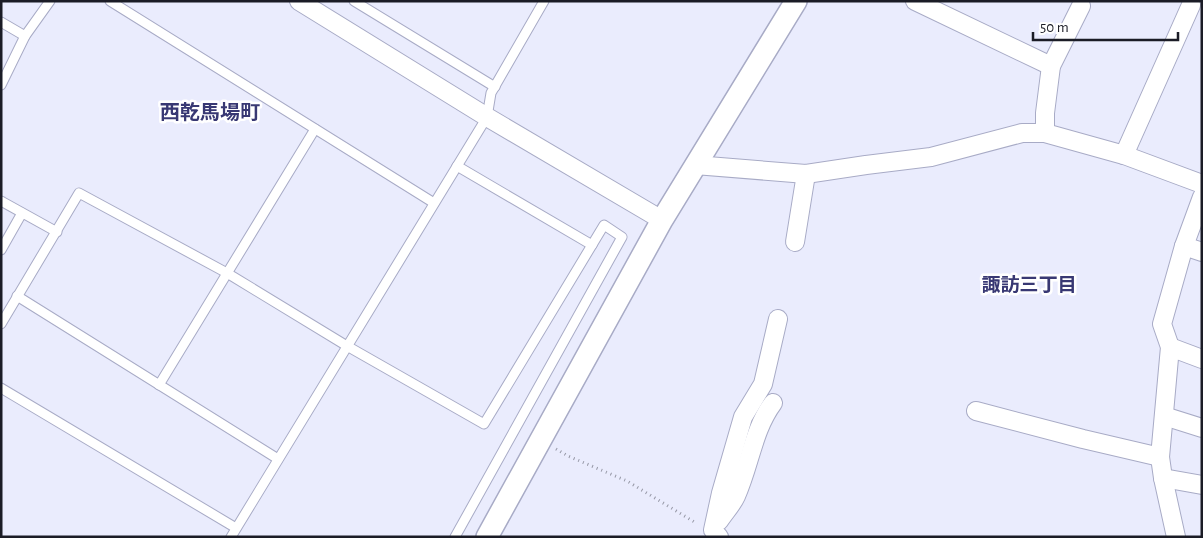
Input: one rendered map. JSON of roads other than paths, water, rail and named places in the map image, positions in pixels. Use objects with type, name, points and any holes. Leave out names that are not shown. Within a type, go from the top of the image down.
[{"type":"street","points":[[299,1],[486,117],[662,220]]},
{"type":"street","points":[[486,537],[662,220],[796,1]]},
{"type":"street","points":[[915,1],[1051,66]]},
{"type":"street","points":[[1124,155],[1191,5]]},
{"type":"street","points":[[1045,133],[1045,113],[1051,66],[1081,6]]},
{"type":"street","points":[[695,165],[806,174],[931,157],[1022,133],[1045,133],[1124,155],[1202,184]]},
{"type":"street","points":[[795,242],[806,174]]},
{"type":"street","points":[[1176,537],[1160,457],[1170,347],[1162,324],[1184,246],[1202,197]]},
{"type":"street","points":[[1184,246],[1202,252]]},
{"type":"street","points":[[716,533],[721,493],[743,417],[763,384],[778,319]]},
{"type":"street","points":[[1170,347],[1202,359]]},
{"type":"street","points":[[716,533],[736,497],[759,427],[773,402]]},
{"type":"street","points":[[976,411],[1160,457]]},
{"type":"street","points":[[1164,416],[1202,428]]},
{"type":"street","points":[[1163,478],[1202,485]]},
{"type":"lane","points":[[1,85],[26,36],[50,1]]},
{"type":"lane","points":[[110,1],[434,203]]},
{"type":"lane","points":[[354,1],[495,87]]},
{"type":"lane","points":[[231,537],[486,117],[491,93],[544,1]]},
{"type":"lane","points":[[1,22],[26,36]]},
{"type":"lane","points":[[158,385],[314,129]]},
{"type":"lane","points":[[457,166],[592,245]]},
{"type":"lane","points":[[1,324],[57,232],[78,193],[227,273],[347,346],[484,424],[604,225],[622,237],[455,537]]},
{"type":"lane","points":[[1,201],[57,232]]},
{"type":"lane","points":[[1,250],[22,213]]},
{"type":"lane","points":[[17,296],[278,459]]},
{"type":"lane","points":[[1,388],[236,528]]},
{"type":"district","name":"西乾馬場町","points":[[210,112]]},
{"type":"district","name":"諏訪三丁目","points":[[1029,284]]}]
